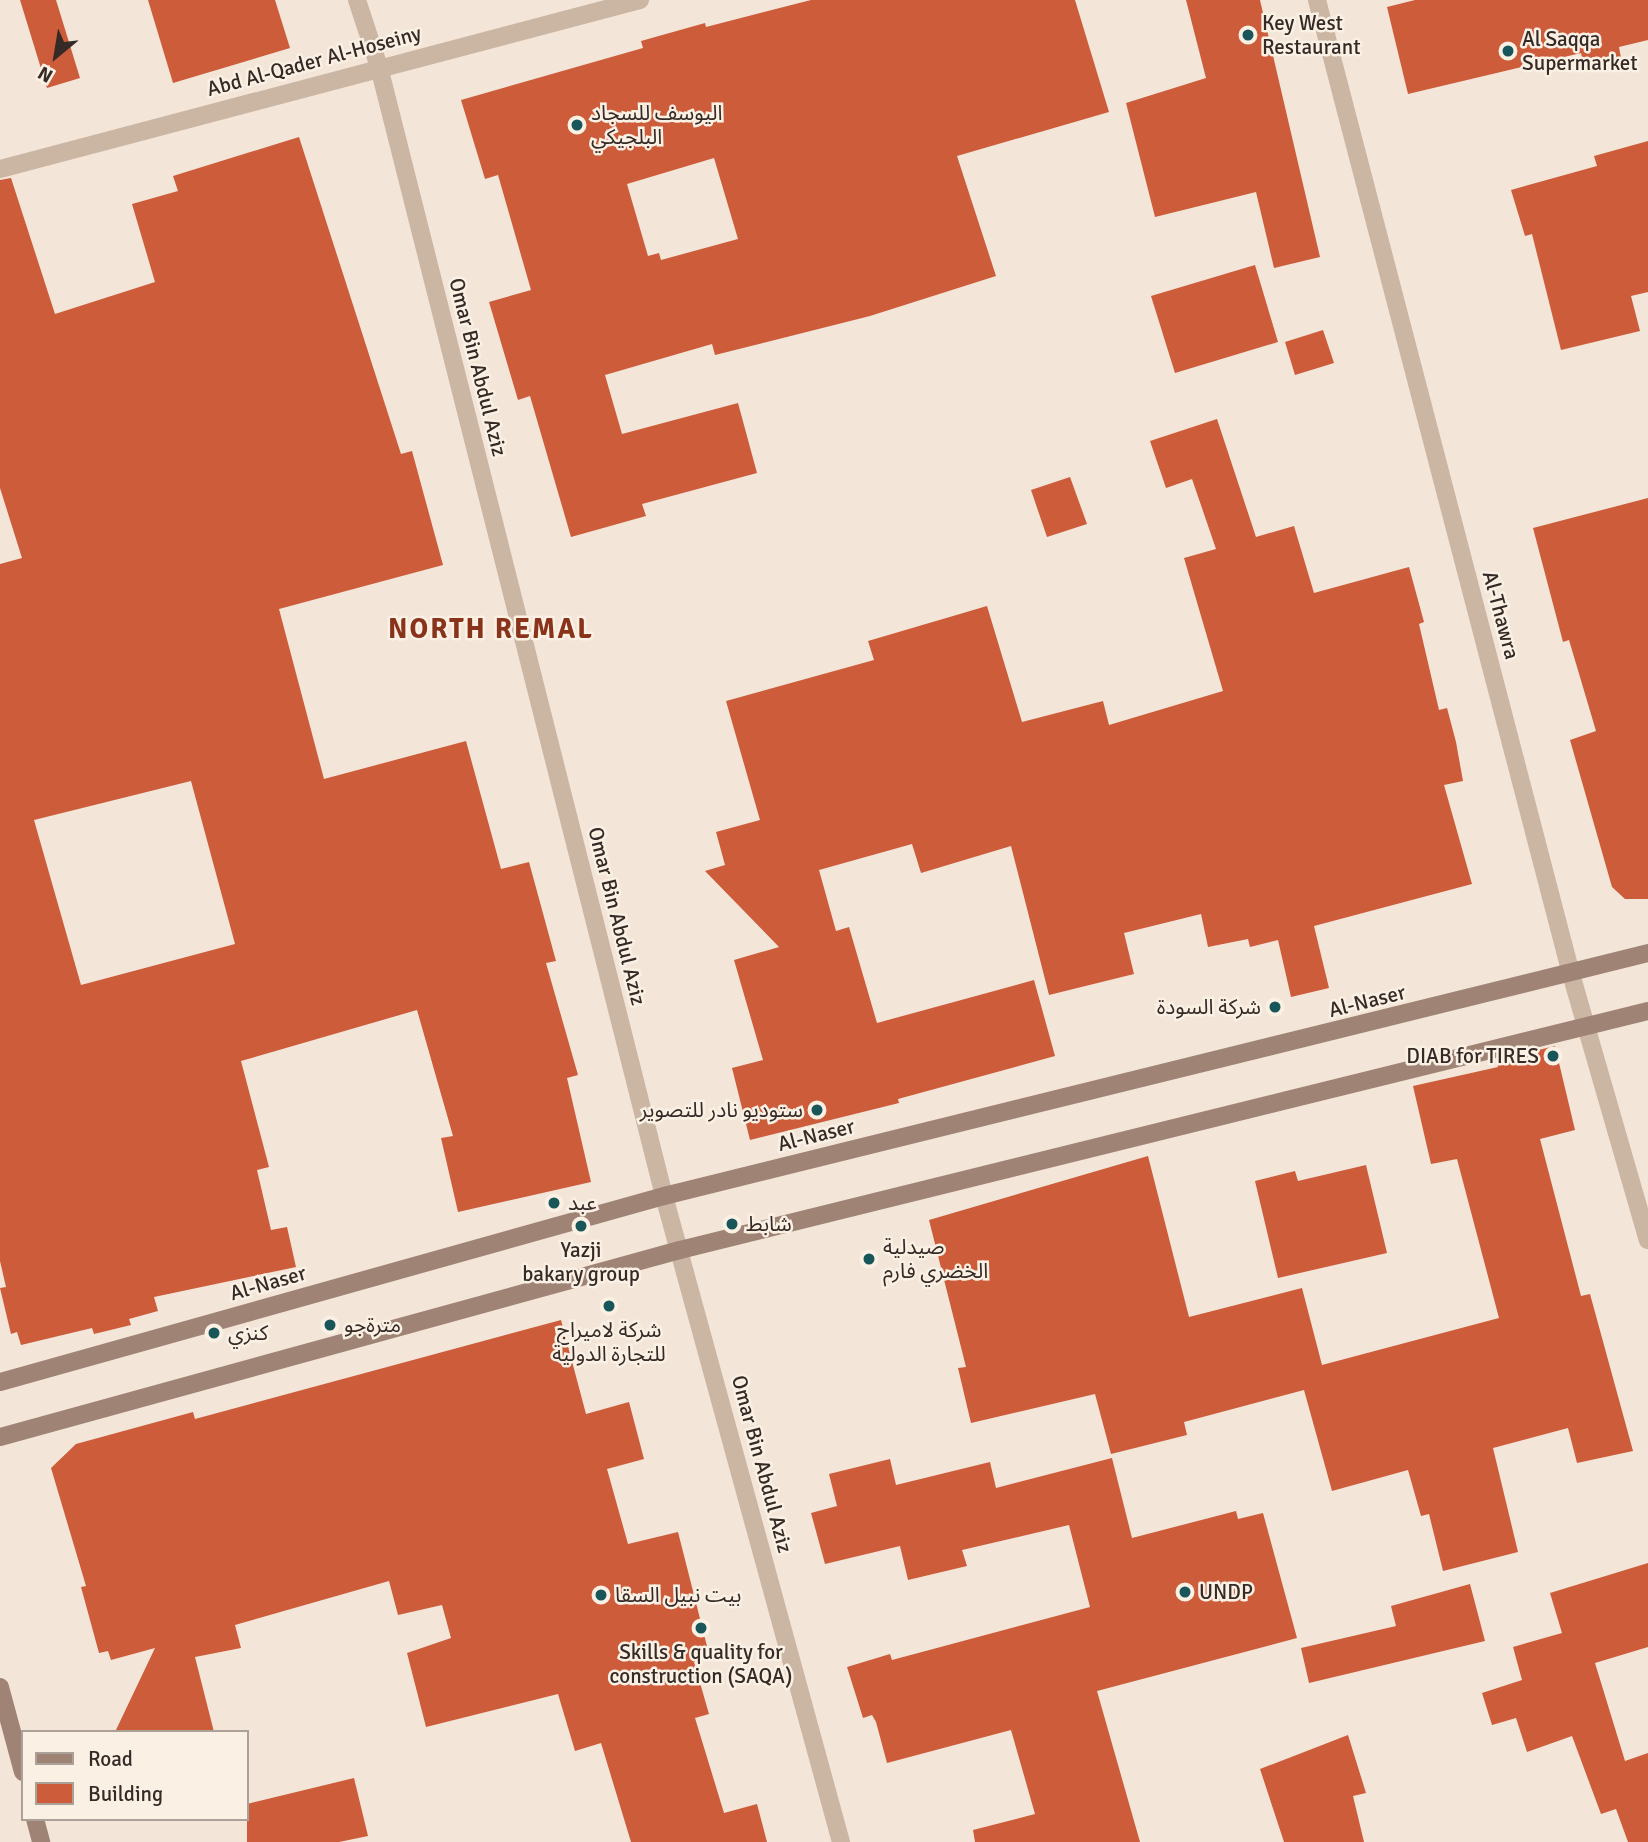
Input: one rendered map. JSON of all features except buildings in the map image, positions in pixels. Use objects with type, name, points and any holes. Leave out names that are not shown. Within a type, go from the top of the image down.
[{"type":"main road","name":"Al-Naser","points":[[0,1382],[664,1196],[1648,953]]},
{"type":"main road","points":[[0,1437],[680,1250],[1648,1011]]},
{"type":"main road","points":[[0,1687],[21,1765]]},
{"type":"main road","points":[[36,1821],[41,1842]]},
{"type":"street","name":"Omar Bin Abdul Aziz","points":[[357,0],[379,67],[664,1196],[841,1842]]},
{"type":"street","name":"Abd Al-Qader Al-Hoseiny","points":[[0,169],[640,0]]},
{"type":"street","name":"Al-Thawra","points":[[1317,0],[1571,974],[1648,1240]]},
{"type":"place","name":"Key West Restaurant","points":[[1248,35]]},
{"type":"place","name":"Al Saqqa Supermarket","points":[[1508,51]]},
{"type":"place","name":"اليوسف للسجاد البلجيكي","points":[[577,125]]},
{"type":"place","name":"شركة السودة","points":[[1275,1007]]},
{"type":"place","name":"DIAB for TIRES","points":[[1553,1056]]},
{"type":"place","name":"ستوديو نادر للتصوير","points":[[817,1110]]},
{"type":"place","name":"عبد","points":[[554,1203]]},
{"type":"place","name":"شابط","points":[[732,1224]]},
{"type":"place","name":"Yazji bakary group","points":[[581,1226]]},
{"type":"place","name":"صيدلية الخضري فارم","points":[[869,1259]]},
{"type":"place","name":"شركة لاميراج للتجارة الدولية","points":[[609,1306]]},
{"type":"place","name":"مترةجو","points":[[330,1325]]},
{"type":"place","name":"كنزي","points":[[214,1333]]},
{"type":"place","name":"UNDP","points":[[1185,1592]]},
{"type":"place","name":"بيت نبيل السقا","points":[[601,1595]]},
{"type":"place","name":"Skills & quality for construction (SAQA)","points":[[701,1628]]},
{"type":"district","name":"NORTH REMAL","points":[[491,629]]}]
